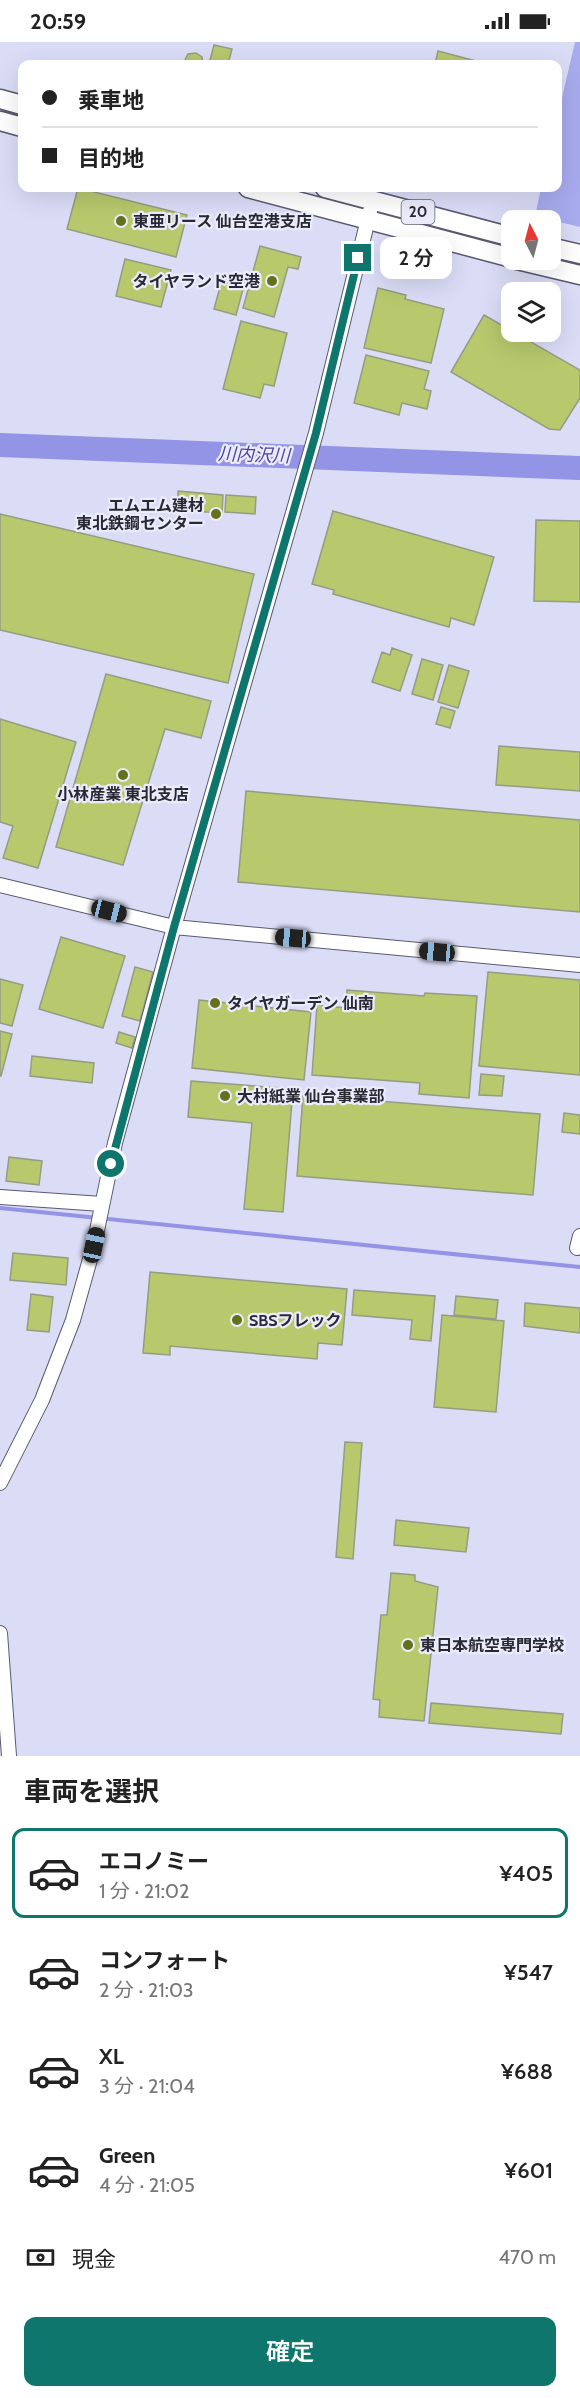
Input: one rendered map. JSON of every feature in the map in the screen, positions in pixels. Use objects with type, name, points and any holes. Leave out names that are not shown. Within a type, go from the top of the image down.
[{"type":"main road","points":[[0,99],[18,104]]},
{"type":"main road","points":[[0,121],[18,126]]},
{"type":"main road","name":"20","points":[[263,192],[501,255]]},
{"type":"main road","name":"20","points":[[341,192],[501,234]]},
{"type":"main road","points":[[561,250],[580,254]]},
{"type":"main road","points":[[559,270],[580,275]]},
{"type":"street","points":[[0,1483],[42,1400],[73,1320],[94,1245],[115,1143],[174,927],[316,433],[373,200]]},
{"type":"street","points":[[0,885],[174,927],[580,965]]},
{"type":"street","points":[[0,1197],[102,1206]]},
{"type":"street","points":[[0,1633],[9,1756]]},
{"type":"shaded area","points":[[575,42],[580,42],[580,227],[561,222],[561,210],[536,210],[540,192],[562,192],[562,98]]},
{"type":"building","points":[[214,45],[232,49],[229,60],[210,60]]},
{"type":"building","points":[[438,51],[472,60],[436,60]]},
{"type":"building","points":[[196,53],[202,60],[185,60],[188,54]]},
{"type":"building","points":[[77,192],[94,192],[187,215],[176,257],[67,229]]},
{"type":"building","points":[[260,246],[301,257],[298,269],[288,267],[274,317],[243,308]]},
{"type":"building","points":[[125,259],[171,270],[161,307],[116,296]]},
{"type":"building","points":[[223,276],[245,282],[236,315],[214,309]]},
{"type":"building","points":[[378,288],[406,295],[405,299],[444,309],[431,363],[364,348]]},
{"type":"building","points":[[484,315],[501,325],[501,342],[531,342],[580,370],[580,398],[560,430],[549,429],[451,372]]},
{"type":"building","points":[[241,321],[287,333],[274,386],[264,384],[260,398],[223,389]]},
{"type":"building","points":[[366,355],[429,371],[424,389],[431,391],[427,409],[402,403],[399,415],[354,403]]},
{"type":"building","points":[[178,491],[223,495],[222,513],[191,511],[192,500],[178,499]]},
{"type":"building","points":[[226,495],[256,497],[255,514],[225,512]]},
{"type":"building","points":[[333,511],[494,557],[474,625],[451,618],[449,627],[333,594],[334,590],[312,584]]},
{"type":"building","points":[[0,514],[254,574],[228,683],[0,630]]},
{"type":"building","points":[[536,520],[580,521],[580,602],[534,601]]},
{"type":"building","points":[[392,648],[412,655],[400,691],[372,682],[382,652],[390,655]]},
{"type":"building","points":[[422,659],[443,665],[433,700],[412,694]]},
{"type":"building","points":[[449,665],[469,671],[458,708],[438,702]]},
{"type":"building","points":[[106,674],[211,701],[201,738],[165,729],[123,865],[56,847]]},
{"type":"building","points":[[441,707],[455,711],[450,728],[436,724]]},
{"type":"building","points":[[0,719],[76,742],[38,868],[3,858],[13,826],[0,822]]},
{"type":"building","points":[[499,746],[580,752],[580,791],[496,785]]},
{"type":"building","points":[[246,791],[580,820],[580,912],[238,882]]},
{"type":"building","points":[[61,937],[125,956],[103,1028],[39,1009]]},
{"type":"building","points":[[135,967],[153,972],[140,1021],[122,1016]]},
{"type":"building","points":[[488,972],[580,980],[580,1075],[479,1066]]},
{"type":"building","points":[[0,979],[23,985],[12,1026],[0,1023]]},
{"type":"building","points":[[347,990],[424,996],[425,993],[477,996],[469,1098],[419,1094],[420,1083],[312,1075],[317,1005],[346,1008]]},
{"type":"building","points":[[199,1000],[311,1012],[304,1080],[192,1068]]},
{"type":"building","points":[[0,1031],[12,1034],[1,1076],[0,1076]]},
{"type":"building","points":[[119,1032],[135,1037],[132,1048],[116,1043]]},
{"type":"building","points":[[32,1056],[94,1063],[92,1083],[30,1076]]},
{"type":"building","points":[[481,1074],[504,1076],[502,1096],[479,1095]]},
{"type":"building","points":[[191,1081],[293,1089],[283,1212],[244,1209],[252,1123],[188,1117]]},
{"type":"building","points":[[303,1095],[540,1114],[533,1195],[297,1176]]},
{"type":"building","points":[[564,1113],[580,1115],[580,1134],[562,1132]]},
{"type":"building","points":[[9,1157],[42,1161],[39,1185],[6,1181]]},
{"type":"building","points":[[13,1253],[68,1258],[66,1285],[10,1280]]},
{"type":"building","points":[[150,1272],[347,1289],[342,1345],[318,1343],[317,1359],[170,1346],[170,1355],[143,1353]]},
{"type":"building","points":[[354,1290],[435,1296],[431,1341],[410,1339],[412,1320],[352,1315]]},
{"type":"building","points":[[31,1294],[53,1297],[49,1332],[27,1330]]},
{"type":"building","points":[[456,1296],[498,1300],[496,1319],[454,1315]]},
{"type":"building","points":[[525,1303],[580,1308],[580,1333],[524,1326]]},
{"type":"building","points":[[442,1315],[504,1321],[496,1412],[434,1407]]},
{"type":"building","points":[[345,1442],[362,1443],[353,1559],[336,1557]]},
{"type":"building","points":[[396,1520],[469,1528],[466,1552],[394,1545]]},
{"type":"building","points":[[391,1573],[415,1575],[415,1581],[438,1587],[424,1721],[379,1717],[380,1700],[373,1699],[381,1615],[387,1615]]},
{"type":"building","points":[[431,1703],[563,1714],[561,1734],[429,1723]]},
{"type":"waterway","name":"川内沢川","points":[[0,445],[580,468]]},
{"type":"waterway","points":[[0,1208],[580,1267]]},
{"type":"place","name":"東亜リース 仙台空港支店","points":[[121,221]]},
{"type":"place","name":"タイヤランド空港","points":[[272,281]]},
{"type":"place","name":"エムエム建材 東北鉄鋼センター","points":[[216,514]]},
{"type":"place","name":"小林産業 東北支店","points":[[123,775]]},
{"type":"place","name":"タイヤガーデン 仙南","points":[[215,1003]]},
{"type":"place","name":"大村紙業 仙台事業部","points":[[225,1096]]},
{"type":"place","name":"SBSフレック","points":[[237,1320]]},
{"type":"place","name":"東日本航空専門学校","points":[[408,1645]]},
{"type":"route","points":[[111,1164],[174,927],[316,433],[358,258]]}]
